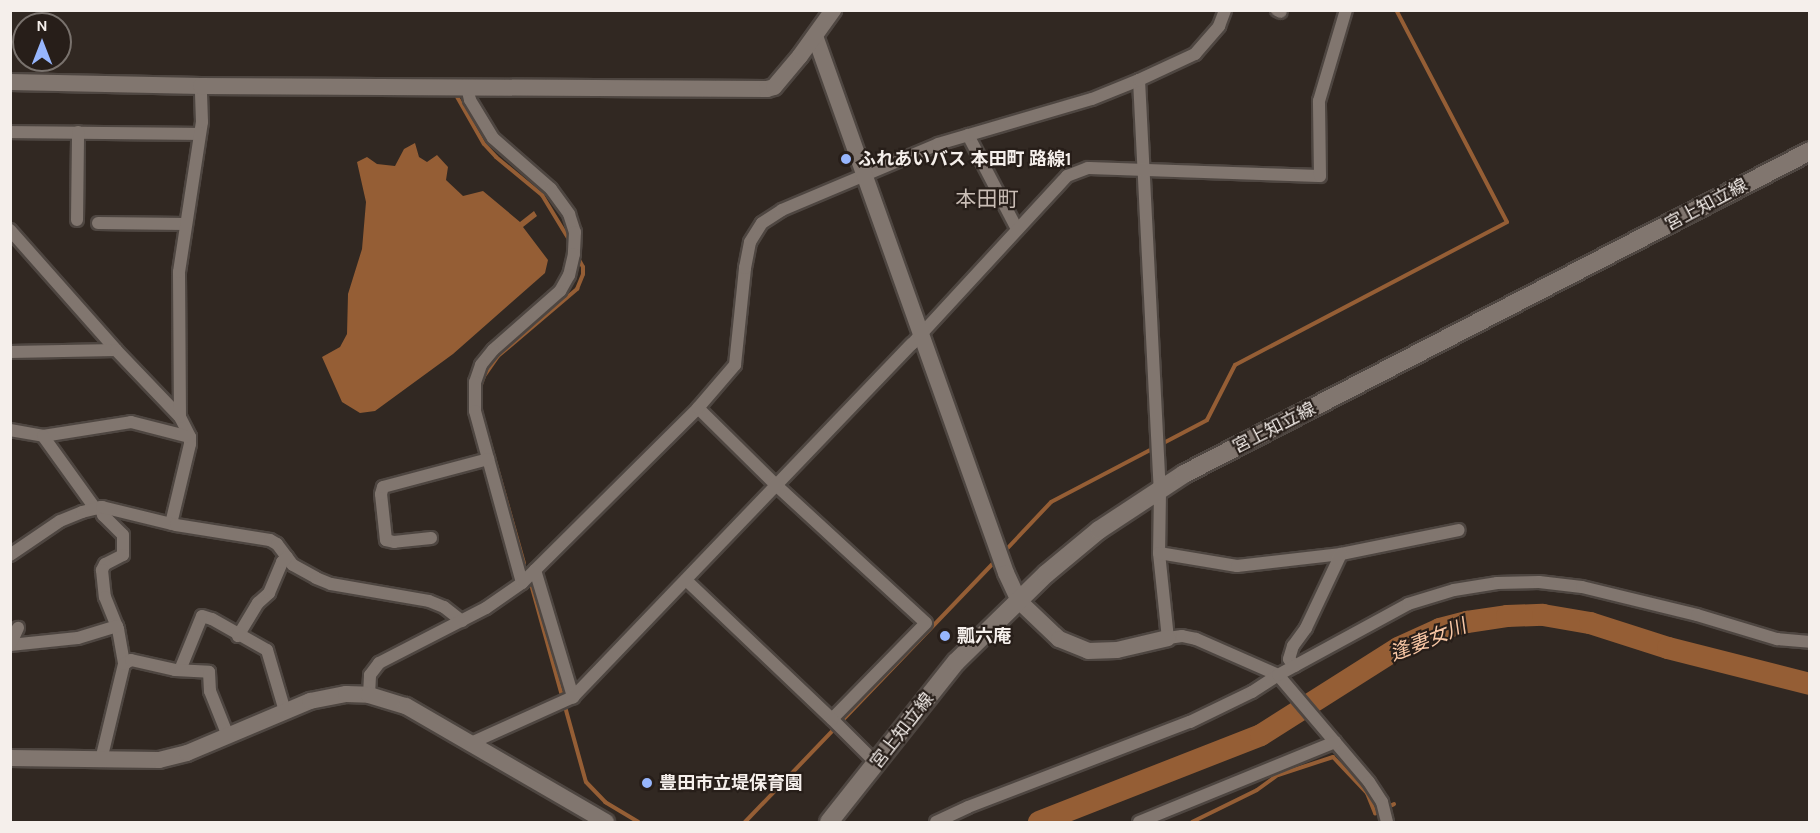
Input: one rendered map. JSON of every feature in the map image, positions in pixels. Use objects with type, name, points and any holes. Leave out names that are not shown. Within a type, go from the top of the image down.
[{"type":"main road","name":"宮上知立線","points":[[830,822],[956,662],[1019,601],[1100,530],[1194,469],[1809,151]]},
{"type":"street","points":[[10,82],[201,86],[767,89],[774,87],[833,10]]},
{"type":"street","points":[[369,695],[370,675],[379,663],[462,621],[507,595],[522,583],[698,408],[735,365],[745,268],[750,242],[756,230],[767,218],[863,174],[968,135],[1092,99],[1138,80],[1195,54],[1219,26],[1225,10]]},
{"type":"street","points":[[471,743],[571,699],[777,486],[1068,176],[1088,168],[1320,176],[1319,101],[1346,10]]},
{"type":"street","points":[[815,36],[1006,573],[1019,601],[1035,619],[1059,639],[1088,651],[1117,650],[1182,636],[1196,639],[1280,679],[1333,739],[1382,802],[1388,822]]},
{"type":"street","points":[[1138,80],[1160,492],[1159,553],[1168,638]]},
{"type":"street","points":[[180,417],[179,272],[202,122],[201,86]]},
{"type":"street","points":[[467,87],[470,100],[493,138],[551,189],[569,214],[575,232],[574,254],[569,275],[560,291],[493,350],[477,374],[475,411],[522,583]]},
{"type":"street","points":[[10,132],[199,134]]},
{"type":"street","points":[[77,220],[78,132]]},
{"type":"street","points":[[968,135],[1017,229]]},
{"type":"street","points":[[98,223],[185,224]]},
{"type":"street","points":[[10,230],[116,350],[180,417],[190,437],[171,524]]},
{"type":"street","points":[[10,351],[116,350]]},
{"type":"street","points":[[698,408],[777,486],[926,623],[832,719]]},
{"type":"street","points":[[10,430],[43,436],[130,422],[190,437]]},
{"type":"street","points":[[43,436],[103,515],[123,535],[123,555],[105,564],[102,570],[105,597],[117,626],[124,664],[101,760]]},
{"type":"street","points":[[431,538],[394,542],[386,540],[381,490],[386,486],[488,459]]},
{"type":"street","points":[[10,555],[60,521],[98,508],[171,524],[270,540],[277,544],[293,565],[316,578],[331,584],[429,601],[444,607],[462,621]]},
{"type":"street","points":[[1159,553],[1237,566],[1341,554],[1459,530]]},
{"type":"street","points":[[1295,666],[1289,659],[1293,646],[1306,628],[1341,554]]},
{"type":"street","points":[[238,636],[258,603],[269,592],[282,562],[287,557]]},
{"type":"street","points":[[535,570],[571,699]]},
{"type":"street","points":[[686,580],[876,763]]},
{"type":"street","points":[[936,822],[968,807],[1190,722],[1280,679],[1295,666],[1408,604],[1454,590],[1497,583],[1539,582],[1581,587],[1697,615],[1777,639],[1809,642]]},
{"type":"street","points":[[180,670],[202,616],[212,619],[270,654],[285,711]]},
{"type":"street","points":[[18,628],[11,645],[78,638],[117,626]]},
{"type":"street","points":[[124,664],[136,660],[180,670],[209,672],[212,697],[228,736]]},
{"type":"street","points":[[10,759],[159,760],[187,753],[285,711],[328,696],[369,695],[406,706],[606,822]]},
{"type":"street","points":[[1139,822],[1333,739]]},
{"type":"shaded area","points":[[415,143],[419,157],[427,162],[437,155],[448,167],[446,180],[463,196],[483,191],[520,222],[534,211],[537,216],[523,227],[548,260],[545,273],[453,354],[375,411],[360,413],[342,402],[322,357],[340,347],[347,334],[348,294],[362,249],[366,202],[357,162],[367,157],[377,164],[395,166],[404,149]]},
{"type":"waterway","points":[[1003,553],[1051,502],[1207,420],[1235,365],[1507,222],[1396,10]]},
{"type":"waterway","points":[[456,95],[484,144],[496,157],[542,195],[570,241]]},
{"type":"waterway","points":[[480,387],[484,376],[498,356],[577,289],[583,274],[583,267],[577,256]]},
{"type":"waterway","points":[[488,436],[524,563]]},
{"type":"waterway","points":[[745,822],[996,560]]},
{"type":"waterway","points":[[531,584],[586,782],[605,802],[638,822]]},
{"type":"waterway","name":"逢妻女川","points":[[1039,822],[1261,735],[1398,648],[1440,629],[1467,622],[1507,616],[1543,615],[1590,623],[1668,648],[1810,684]]},
{"type":"waterway","points":[[1192,822],[1257,790],[1278,775],[1333,757],[1367,793],[1375,813],[1394,804]]},
{"type":"place","name":"ふれあいバス 本田町 路線1","points":[[846,159]]},
{"type":"place","name":"瓢六庵","points":[[945,636]]},
{"type":"place","name":"豊田市立堤保育園","points":[[647,783]]},
{"type":"district","name":"本田町","points":[[987,199]]}]
